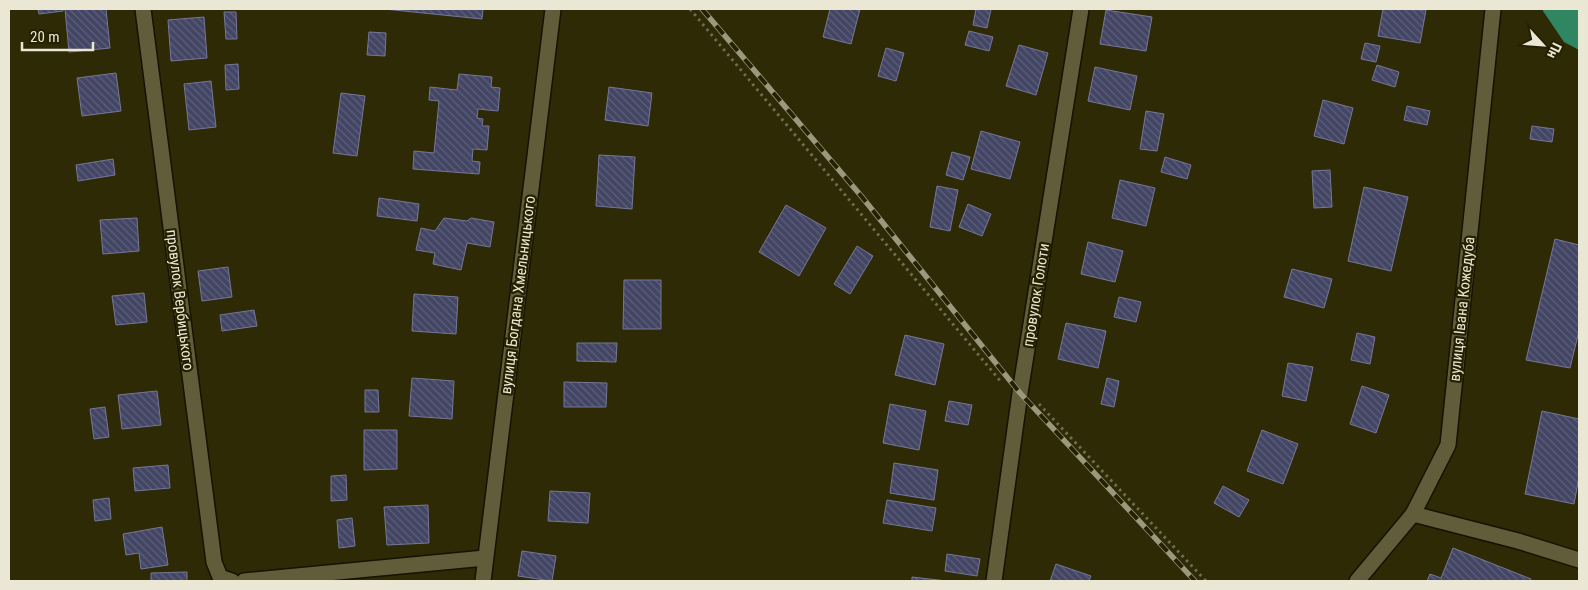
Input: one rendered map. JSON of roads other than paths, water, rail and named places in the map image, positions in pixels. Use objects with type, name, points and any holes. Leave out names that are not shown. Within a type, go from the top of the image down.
[{"type":"street","name":"провулок Вербицького","points":[[143,9],[214,562],[220,578],[232,581]]},
{"type":"street","name":"вулиця Богдана Хмельницького","points":[[483,581],[553,9]]},
{"type":"street","name":"провулок Голоти","points":[[994,581],[1020,393],[1081,9]]},
{"type":"street","name":"вулиця Івана Кожедуба","points":[[1357,581],[1413,514],[1448,445],[1493,9]]},
{"type":"street","points":[[1413,514],[1518,541],[1579,560]]},
{"type":"street","points":[[244,581],[486,558]]},
{"type":"railway","points":[[702,9],[862,197],[1020,393],[1195,581]]}]
